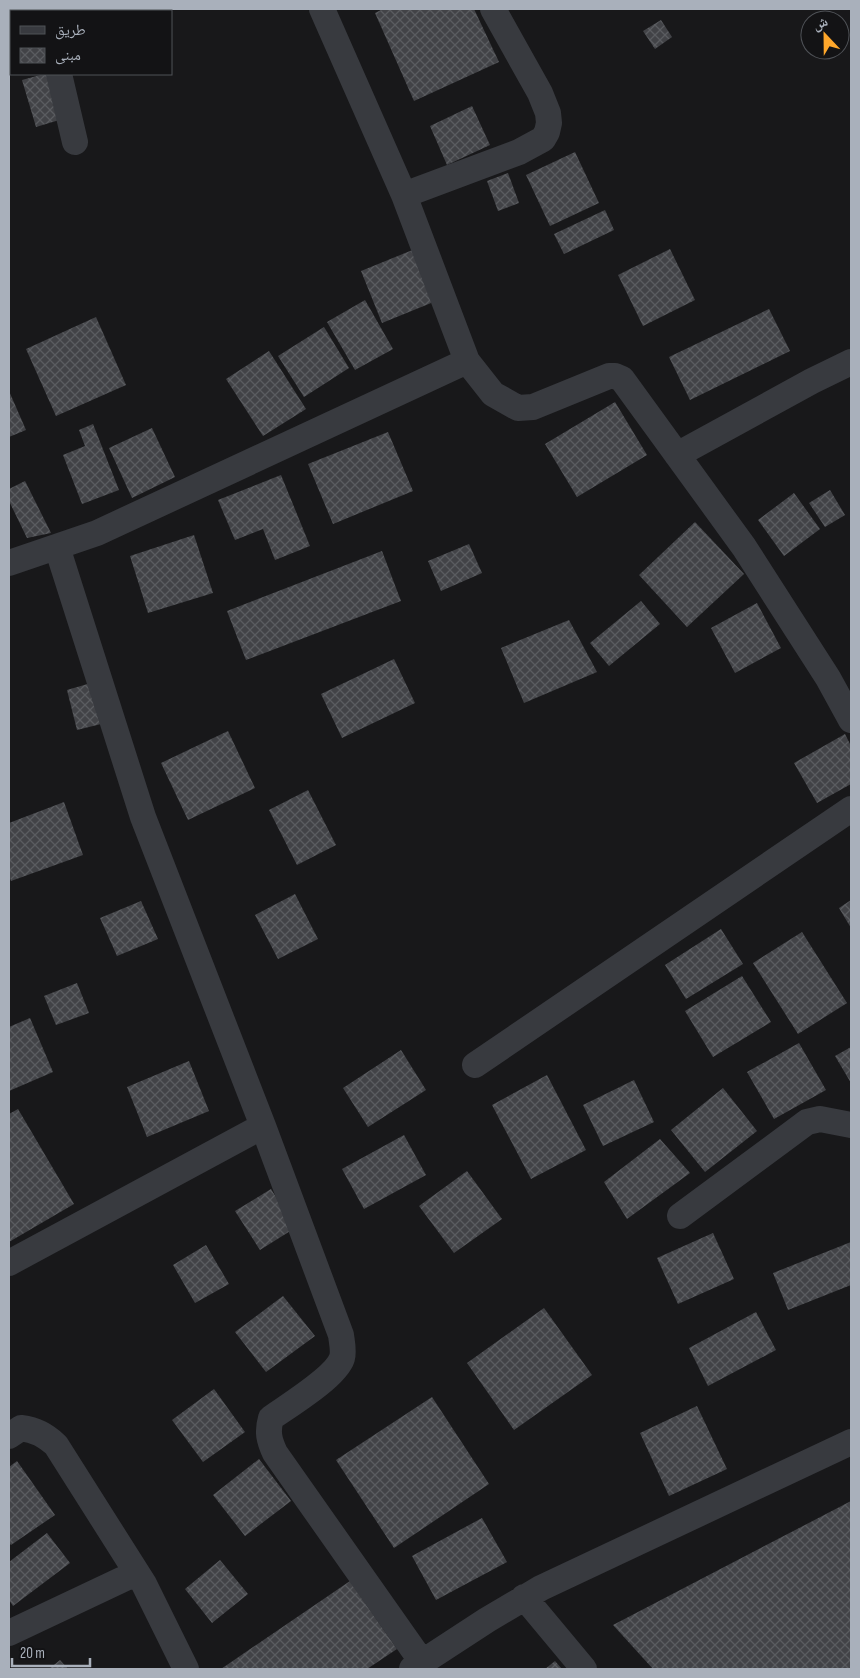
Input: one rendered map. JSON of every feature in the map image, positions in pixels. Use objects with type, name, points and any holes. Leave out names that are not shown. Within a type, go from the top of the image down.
[{"type":"street","points":[[322,9],[404,195],[467,361],[493,394],[518,408],[533,407],[609,376],[622,379],[744,547],[828,678],[851,720]]},
{"type":"street","points":[[404,195],[519,152],[543,139],[548,132],[548,113],[540,93],[493,9]]},
{"type":"street","points":[[59,75],[75,142]]},
{"type":"street","points":[[9,563],[97,533],[467,361]]},
{"type":"street","points":[[677,456],[812,381],[851,362]]},
{"type":"street","points":[[57,547],[144,817],[341,1335],[343,1348],[341,1360],[333,1373],[271,1418],[268,1439],[275,1453],[417,1666],[524,1597],[851,1442]]},
{"type":"street","points":[[475,1065],[851,809]]},
{"type":"street","points":[[680,1216],[807,1122],[820,1119],[851,1125]]},
{"type":"street","points":[[9,1263],[263,1126]]},
{"type":"street","points":[[9,1436],[21,1428],[34,1430],[56,1445],[144,1584],[186,1669]]},
{"type":"street","points":[[9,1633],[136,1573]]},
{"type":"street","points":[[524,1597],[584,1669]]},
{"type":"building","points":[[32,9],[32,10],[12,10]]},
{"type":"building","points":[[74,9],[152,9],[149,10]]},
{"type":"building","points":[[383,9],[474,9],[499,62],[414,101],[375,13]]},
{"type":"building","points":[[10,11],[10,71],[9,71]]},
{"type":"building","points":[[661,20],[672,37],[655,49],[643,31]]},
{"type":"building","points":[[40,75],[54,75],[66,118],[36,127],[22,80]]},
{"type":"building","points":[[472,106],[490,145],[447,165],[430,126]]},
{"type":"building","points":[[575,152],[599,203],[550,226],[526,175]]},
{"type":"building","points":[[508,173],[519,203],[498,211],[487,181]]},
{"type":"building","points":[[605,210],[614,230],[564,254],[554,234]]},
{"type":"building","points":[[415,249],[436,301],[382,323],[361,271]]},
{"type":"building","points":[[670,249],[695,300],[643,326],[618,275]]},
{"type":"building","points":[[365,300],[393,349],[355,370],[327,322]]},
{"type":"building","points":[[769,309],[790,351],[690,400],[669,357]]},
{"type":"building","points":[[96,317],[126,385],[56,416],[26,349]]},
{"type":"building","points":[[324,327],[349,368],[304,397],[278,356]]},
{"type":"building","points":[[269,351],[306,409],[263,436],[226,379]]},
{"type":"building","points":[[9,391],[26,430],[9,437]]},
{"type":"building","points":[[615,402],[647,455],[577,497],[545,444]]},
{"type":"building","points":[[93,424],[119,490],[82,504],[63,455],[85,446],[79,430]]},
{"type":"building","points":[[152,428],[175,477],[132,498],[109,448]]},
{"type":"building","points":[[388,432],[413,491],[333,524],[308,464]]},
{"type":"building","points":[[281,475],[310,546],[275,560],[263,529],[235,540],[218,500]]},
{"type":"building","points":[[25,481],[51,533],[27,538],[9,501],[9,489]]},
{"type":"building","points":[[830,490],[845,515],[825,527],[809,503]]},
{"type":"building","points":[[794,493],[820,529],[784,556],[758,520]]},
{"type":"building","points":[[695,522],[744,574],[687,627],[639,575]]},
{"type":"building","points":[[194,535],[213,593],[148,613],[130,556]]},
{"type":"building","points":[[469,544],[482,573],[441,591],[428,561]]},
{"type":"building","points":[[382,551],[401,601],[246,660],[227,611]]},
{"type":"building","points":[[641,601],[660,624],[609,666],[590,643]]},
{"type":"building","points":[[757,603],[781,648],[735,673],[711,628]]},
{"type":"building","points":[[569,620],[597,672],[524,703],[501,648]]},
{"type":"building","points":[[394,659],[415,703],[342,738],[321,694]]},
{"type":"building","points":[[91,683],[101,724],[77,730],[67,690]]},
{"type":"building","points":[[228,731],[255,788],[188,820],[161,763]]},
{"type":"building","points":[[845,734],[851,746],[851,784],[817,803],[794,763]]},
{"type":"building","points":[[308,790],[336,845],[297,865],[269,810]]},
{"type":"building","points":[[64,802],[83,855],[11,881],[9,875],[9,823]]},
{"type":"building","points":[[295,894],[318,939],[278,959],[255,915]]},
{"type":"building","points":[[851,900],[851,928],[839,908]]},
{"type":"building","points":[[141,901],[158,939],[117,956],[100,918]]},
{"type":"building","points":[[721,929],[743,964],[686,999],[665,965]]},
{"type":"building","points":[[802,932],[847,1003],[798,1034],[753,963]]},
{"type":"building","points":[[742,976],[771,1022],[713,1057],[685,1011]]},
{"type":"building","points":[[77,983],[89,1013],[56,1025],[44,996]]},
{"type":"building","points":[[30,1018],[53,1072],[9,1091],[9,1027]]},
{"type":"building","points":[[799,1043],[826,1090],[774,1119],[747,1072]]},
{"type":"building","points":[[851,1047],[851,1083],[835,1056]]},
{"type":"building","points":[[401,1050],[426,1090],[368,1127],[343,1088]]},
{"type":"building","points":[[189,1061],[209,1111],[147,1137],[127,1087]]},
{"type":"building","points":[[547,1075],[586,1150],[531,1179],[492,1105]]},
{"type":"building","points":[[634,1080],[654,1122],[603,1146],[583,1105]]},
{"type":"building","points":[[723,1088],[757,1131],[705,1172],[671,1130]]},
{"type":"building","points":[[18,1109],[74,1204],[9,1242],[9,1114]]},
{"type":"building","points":[[404,1135],[426,1175],[364,1209],[342,1169]]},
{"type":"building","points":[[660,1139],[690,1173],[627,1219],[604,1182]]},
{"type":"building","points":[[467,1171],[502,1219],[454,1253],[419,1206]]},
{"type":"building","points":[[271,1189],[295,1228],[260,1250],[235,1211]]},
{"type":"building","points":[[713,1233],[734,1279],[678,1304],[657,1258]]},
{"type":"building","points":[[851,1242],[851,1285],[788,1310],[773,1273]]},
{"type":"building","points":[[206,1245],[229,1284],[195,1303],[173,1265]]},
{"type":"building","points":[[283,1296],[315,1336],[266,1372],[235,1332]]},
{"type":"building","points":[[544,1308],[592,1375],[514,1430],[467,1363]]},
{"type":"building","points":[[756,1312],[776,1350],[708,1386],[689,1348]]},
{"type":"building","points":[[214,1389],[245,1432],[203,1462],[172,1420]]},
{"type":"building","points":[[432,1397],[489,1484],[394,1548],[336,1460]]},
{"type":"building","points":[[697,1406],[727,1469],[669,1496],[640,1433]]},
{"type":"building","points":[[259,1459],[291,1501],[245,1536],[213,1495]]},
{"type":"building","points":[[17,1461],[55,1515],[11,1545],[9,1543],[9,1467]]},
{"type":"building","points":[[851,1501],[851,1669],[653,1669],[613,1625]]},
{"type":"building","points":[[482,1518],[507,1562],[436,1600],[412,1556]]},
{"type":"building","points":[[47,1533],[70,1563],[13,1606],[9,1600],[9,1562]]},
{"type":"building","points":[[220,1560],[248,1594],[212,1623],[185,1589]]},
{"type":"building","points":[[350,1581],[397,1649],[367,1669],[221,1669]]},
{"type":"building","points":[[60,1660],[68,1669],[49,1669]]},
{"type":"building","points":[[555,1661],[562,1669],[545,1669]]}]
